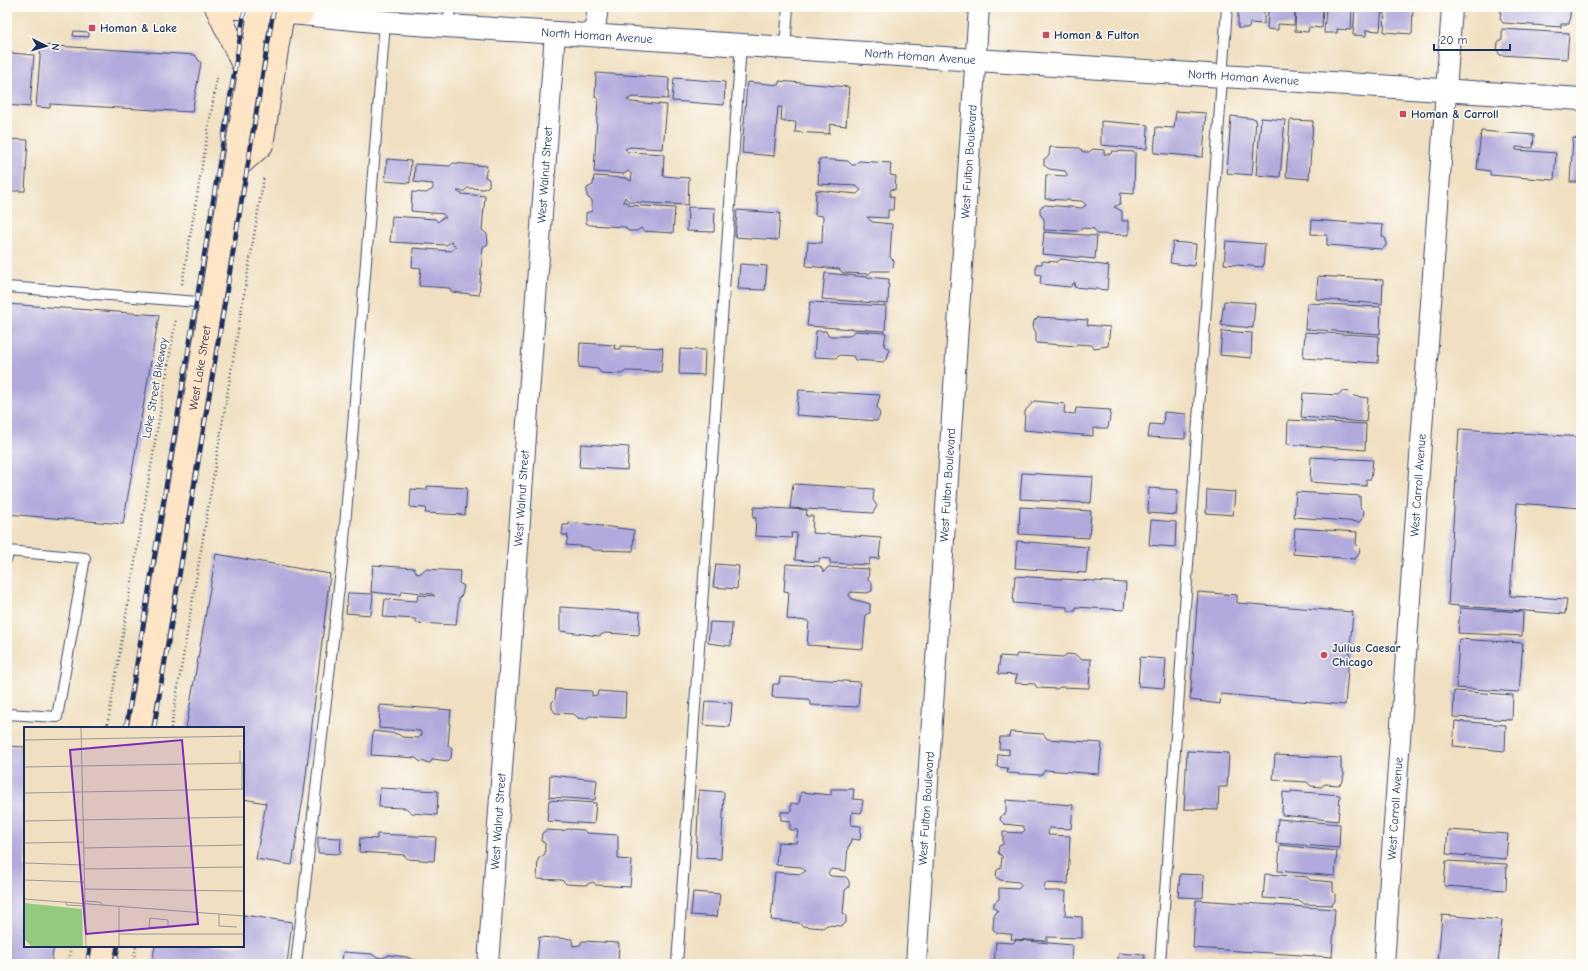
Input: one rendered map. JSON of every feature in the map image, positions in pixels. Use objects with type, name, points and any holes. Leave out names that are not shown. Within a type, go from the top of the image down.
[{"type":"main road","points":[[229,7],[248,76]]},
{"type":"main road","name":"West Lake Street","points":[[140,727],[259,8]]},
{"type":"main road","points":[[233,171],[262,145],[295,11]]},
{"type":"main road","points":[[101,964],[104,947]]},
{"type":"street","name":"North Homan Avenue","points":[[229,7],[295,11],[386,22],[449,16],[555,33],[1581,99]]},
{"type":"street","points":[[594,35],[598,7]]},
{"type":"street","name":"West Fulton Boulevard","points":[[916,964],[979,7]]},
{"type":"street","name":"West Carroll Avenue","points":[[1384,964],[1452,7]]},
{"type":"street","name":"West Walnut Street","points":[[488,964],[555,33]]},
{"type":"lane","points":[[785,48],[788,7]]},
{"type":"lane","points":[[1160,964],[1226,7]]},
{"type":"lane","points":[[296,964],[343,552],[386,22]]},
{"type":"lane","points":[[677,964],[740,45]]},
{"type":"lane","points":[[7,286],[210,303]]},
{"type":"lane","points":[[7,558],[8,551],[85,558],[57,717],[7,714]]},
{"type":"path","name":"Lake Street Bikeway","points":[[107,727],[219,67]]},
{"type":"path","points":[[172,727],[268,156],[262,145]]},
{"type":"path","points":[[68,964],[71,947]]},
{"type":"path","points":[[133,964],[136,947]]},
{"type":"building","points":[[1238,7],[1264,7],[1264,24],[1250,23],[1249,28],[1238,28]]},
{"type":"building","points":[[1268,7],[1295,7],[1294,25],[1278,24],[1278,30],[1267,29]]},
{"type":"building","points":[[1296,7],[1323,7],[1322,28],[1309,27],[1308,32],[1295,31]]},
{"type":"building","points":[[1326,7],[1352,7],[1351,30],[1337,29],[1337,33],[1324,33]]},
{"type":"building","points":[[1355,7],[1382,7],[1380,31],[1366,30],[1366,36],[1353,35]]},
{"type":"building","points":[[1383,7],[1413,7],[1412,34],[1384,32],[1385,10],[1383,10]]},
{"type":"building","points":[[1504,7],[1571,7],[1569,24],[1561,24],[1561,27],[1503,23],[1500,19],[1501,10]]},
{"type":"building","points":[[1502,29],[1569,33],[1567,59],[1500,55],[1497,50],[1498,42],[1502,39]]},
{"type":"building","points":[[74,31],[89,32],[89,37],[73,36]]},
{"type":"building","points":[[41,45],[195,55],[201,63],[192,112],[50,104],[50,108],[36,107]]},
{"type":"building","points":[[10,53],[34,55],[30,107],[7,105],[7,60],[9,60]]},
{"type":"building","points":[[596,73],[669,78],[668,99],[632,97],[627,100],[631,102],[667,105],[663,149],[630,147],[625,149],[628,152],[664,154],[663,176],[689,178],[688,205],[629,202],[625,197],[623,202],[627,202],[629,205],[675,208],[673,233],[643,231],[641,228],[637,231],[628,231],[625,227],[590,225],[586,223],[586,213],[592,211],[592,200],[587,197],[587,188],[593,185],[594,176],[626,178],[631,181],[632,175],[628,171],[624,174],[594,172],[598,98],[595,97]]},
{"type":"building","points":[[674,78],[725,82],[724,105],[672,101]]},
{"type":"building","points":[[779,81],[849,87],[846,126],[830,124],[829,134],[795,132],[796,122],[781,121],[782,107],[778,107],[774,156],[742,153],[747,82],[779,85]]},
{"type":"building","points":[[1176,111],[1206,113],[1203,157],[1154,153],[1156,127],[1174,128]]},
{"type":"building","points":[[1231,116],[1256,119],[1252,175],[1227,173]]},
{"type":"building","points":[[1261,118],[1285,120],[1280,177],[1256,175]]},
{"type":"building","points":[[1290,120],[1313,121],[1309,179],[1286,177]]},
{"type":"building","points":[[1101,121],[1148,125],[1147,149],[1101,145]]},
{"type":"building","points":[[1481,131],[1534,135],[1533,148],[1516,147],[1516,150],[1556,153],[1554,180],[1490,175],[1490,171],[1477,169]]},
{"type":"building","points":[[1573,138],[1581,139],[1581,182],[1570,182]]},
{"type":"building","points":[[7,139],[28,140],[25,191],[7,191]]},
{"type":"building","points":[[1050,147],[1079,148],[1083,152],[1089,152],[1093,149],[1104,150],[1104,154],[1111,154],[1112,151],[1135,152],[1134,194],[1121,193],[1120,204],[1114,207],[1122,211],[1122,221],[1129,221],[1129,235],[1097,234],[1094,229],[1083,228],[1078,231],[1044,230],[1044,219],[1040,214],[1040,208],[1045,205],[1082,208],[1086,205],[1082,201],[1045,199],[1046,175],[1068,176],[1065,171],[1049,169],[1044,165],[1044,159],[1049,156]]},
{"type":"building","points":[[387,159],[411,161],[410,183],[385,181]]},
{"type":"building","points":[[819,159],[848,161],[852,165],[855,165],[859,161],[891,163],[890,175],[896,176],[895,190],[891,189],[890,192],[890,196],[894,197],[893,210],[888,210],[888,218],[867,217],[872,222],[892,224],[890,257],[894,261],[893,268],[890,271],[872,271],[869,274],[843,273],[839,269],[806,266],[808,242],[822,243],[823,216],[815,215],[816,190],[857,194],[861,190],[856,186],[818,184]]},
{"type":"building","points":[[453,163],[487,166],[485,177],[489,179],[489,186],[484,189],[468,188],[464,191],[457,191],[461,194],[485,196],[482,230],[487,234],[488,244],[483,247],[479,295],[452,292],[449,288],[419,286],[421,268],[412,267],[413,248],[451,251],[456,247],[451,242],[446,245],[390,242],[392,216],[435,219],[438,222],[442,218],[446,218],[443,214],[411,211],[412,192],[426,193],[433,189],[433,184],[414,182],[415,164],[450,166]]},
{"type":"building","points":[[688,207],[715,208],[714,232],[687,231]]},
{"type":"building","points":[[737,210],[780,213],[778,240],[735,237]]},
{"type":"building","points":[[1312,220],[1383,225],[1382,236],[1386,239],[1386,246],[1382,249],[1327,245],[1327,235],[1311,234]]},
{"type":"building","points":[[1044,232],[1097,236],[1095,259],[1042,254]]},
{"type":"building","points":[[1226,241],[1265,244],[1263,267],[1224,264]]},
{"type":"building","points":[[1173,242],[1196,244],[1194,266],[1170,263]]},
{"type":"building","points":[[1061,259],[1109,266],[1107,290],[1074,287],[1075,282],[1070,287],[1040,284],[1041,275],[1036,274],[1036,264],[1042,264],[1042,261],[1057,262]]},
{"type":"building","points":[[740,264],[767,266],[765,290],[738,289]]},
{"type":"building","points":[[825,273],[889,279],[888,304],[822,299]]},
{"type":"building","points":[[1318,276],[1383,280],[1382,304],[1316,299]]},
{"type":"building","points":[[1224,301],[1255,303],[1253,328],[1221,325]]},
{"type":"building","points":[[810,302],[886,306],[885,331],[807,326]]},
{"type":"building","points":[[1307,303],[1381,307],[1380,334],[1305,329]]},
{"type":"building","points":[[7,304],[159,315],[123,524],[7,514]]},
{"type":"building","points":[[1038,317],[1088,320],[1087,325],[1110,327],[1108,346],[1094,348],[1092,345],[1077,344],[1077,346],[1036,343],[1036,332],[1033,327],[1034,321]]},
{"type":"building","points":[[816,331],[826,331],[828,336],[849,336],[855,331],[886,333],[884,346],[889,349],[888,357],[883,362],[855,360],[853,356],[840,355],[836,358],[814,357]]},
{"type":"building","points":[[1222,331],[1252,333],[1251,358],[1220,355]]},
{"type":"building","points":[[1305,332],[1379,336],[1378,363],[1303,358]]},
{"type":"building","points":[[580,343],[615,345],[614,349],[620,349],[620,346],[663,348],[661,372],[626,371],[621,374],[601,373],[598,369],[579,367]]},
{"type":"building","points":[[680,349],[705,350],[704,375],[679,374]]},
{"type":"building","points":[[799,390],[880,395],[877,406],[880,415],[877,421],[796,415]]},
{"type":"building","points":[[1342,391],[1350,392],[1354,396],[1368,398],[1366,422],[1301,417],[1303,393],[1338,395]]},
{"type":"building","points":[[1034,401],[1065,404],[1064,413],[1075,414],[1076,408],[1111,410],[1108,428],[1093,428],[1093,436],[1024,430],[1025,411]]},
{"type":"building","points":[[1164,412],[1186,414],[1185,439],[1148,437],[1150,424],[1163,425]]},
{"type":"building","points":[[1288,420],[1366,424],[1365,450],[1287,444]]},
{"type":"building","points":[[1459,429],[1581,437],[1581,508],[1517,503],[1510,596],[1567,599],[1565,614],[1448,605]]},
{"type":"building","points":[[581,444],[629,447],[627,470],[579,467]]},
{"type":"building","points":[[1311,457],[1373,460],[1371,479],[1366,479],[1366,486],[1310,482]]},
{"type":"building","points":[[1022,473],[1093,477],[1091,503],[1020,499]]},
{"type":"building","points":[[793,484],[874,489],[873,500],[877,506],[873,513],[790,508]]},
{"type":"building","points":[[427,486],[467,488],[465,515],[425,513],[426,508],[410,507],[411,489],[427,490]]},
{"type":"building","points":[[1149,488],[1178,490],[1176,515],[1148,513]]},
{"type":"building","points":[[1207,490],[1235,492],[1233,515],[1206,513]]},
{"type":"building","points":[[1296,492],[1360,496],[1360,507],[1364,511],[1363,518],[1359,522],[1294,517]]},
{"type":"building","points":[[754,507],[807,510],[806,516],[813,516],[812,533],[881,538],[879,559],[870,558],[869,565],[830,563],[830,559],[819,558],[819,562],[795,560],[797,533],[791,533],[792,538],[755,536],[756,518],[753,518]]},
{"type":"building","points":[[1020,507],[1091,511],[1089,538],[1019,534]]},
{"type":"building","points":[[1151,520],[1176,522],[1175,547],[1149,545]]},
{"type":"building","points":[[569,522],[634,530],[633,551],[592,550],[589,547],[566,545],[568,535],[562,535],[563,525],[569,525]]},
{"type":"building","points":[[1295,528],[1357,532],[1356,544],[1360,548],[1359,554],[1355,559],[1293,554]]},
{"type":"building","points":[[1017,541],[1088,547],[1086,573],[1015,568]]},
{"type":"building","points":[[216,554],[330,574],[304,792],[292,865],[256,859],[266,803],[244,799],[244,727],[186,727]]},
{"type":"building","points":[[716,564],[739,566],[737,589],[713,587]]},
{"type":"building","points":[[786,564],[820,566],[824,572],[828,567],[869,569],[868,580],[872,583],[872,591],[867,593],[851,592],[849,595],[852,599],[870,604],[870,613],[866,614],[863,649],[807,645],[809,621],[787,619],[789,592],[784,591]]},
{"type":"building","points":[[373,565],[414,568],[417,574],[421,573],[425,569],[460,571],[459,583],[464,586],[462,595],[459,598],[456,625],[416,623],[416,619],[383,617],[385,599],[417,601],[418,595],[435,596],[432,594],[403,591],[400,595],[371,592]]},
{"type":"building","points":[[1015,576],[1126,583],[1124,610],[1076,607],[1076,611],[1067,611],[1067,607],[1013,603]]},
{"type":"building","points":[[1198,592],[1237,595],[1237,603],[1353,612],[1345,705],[1221,694],[1220,704],[1190,700]]},
{"type":"building","points":[[348,593],[373,594],[371,615],[346,613]]},
{"type":"building","points":[[560,607],[640,612],[639,635],[605,633],[599,636],[560,631]]},
{"type":"building","points":[[1460,608],[1523,612],[1522,636],[1458,633]]},
{"type":"building","points":[[710,622],[732,623],[731,646],[708,643]]},
{"type":"building","points":[[1459,639],[1523,643],[1519,692],[1456,688]]},
{"type":"building","points":[[1017,654],[1063,657],[1067,654],[1076,655],[1080,659],[1091,659],[1089,688],[1037,688],[1035,684],[1015,683],[1017,675],[998,674],[1000,656],[1016,657]]},
{"type":"building","points":[[1140,657],[1166,659],[1164,688],[1138,686]]},
{"type":"building","points":[[780,677],[860,682],[858,707],[811,705],[808,699],[772,697],[773,684],[779,684]]},
{"type":"building","points":[[556,689],[592,691],[592,696],[597,695],[598,691],[626,693],[625,718],[590,716],[585,719],[578,718],[574,714],[555,713],[552,708],[552,702],[555,699]]},
{"type":"building","points":[[1454,691],[1513,695],[1512,720],[1453,717]]},
{"type":"building","points":[[705,701],[732,703],[730,727],[703,725]]},
{"type":"building","points":[[380,705],[451,710],[448,746],[452,749],[451,758],[448,761],[433,759],[430,763],[419,761],[416,758],[371,755],[373,731],[398,734],[402,737],[418,738],[422,735],[420,731],[379,728]]},
{"type":"building","points":[[1455,721],[1506,725],[1505,751],[1453,746]]},
{"type":"building","points":[[1010,732],[1044,734],[1047,739],[1102,743],[1099,774],[1045,770],[1041,775],[1007,773],[1008,768],[997,767],[998,754],[1009,755],[1009,749],[999,749],[1000,737],[1009,737]]},
{"type":"building","points":[[7,746],[24,747],[24,947],[54,947],[51,964],[7,964]]},
{"type":"building","points":[[1187,751],[1229,753],[1227,787],[1219,787],[1218,810],[1184,809]]},
{"type":"building","points":[[1275,755],[1341,758],[1341,769],[1344,773],[1343,781],[1339,785],[1325,784],[1321,787],[1311,786],[1307,782],[1273,780]]},
{"type":"building","points":[[550,775],[597,780],[595,800],[549,797]]},
{"type":"building","points":[[380,788],[438,791],[437,815],[412,813],[406,808],[379,807]]},
{"type":"building","points":[[831,789],[854,789],[853,799],[863,800],[861,813],[852,812],[851,825],[861,826],[860,840],[851,839],[850,846],[848,846],[846,871],[831,869],[828,873],[830,876],[846,877],[849,881],[849,887],[845,890],[843,913],[846,916],[846,923],[842,926],[827,925],[823,928],[802,926],[799,923],[771,920],[775,872],[801,874],[806,871],[801,867],[776,865],[778,842],[796,843],[798,830],[790,830],[790,821],[781,820],[781,812],[791,812],[791,803],[799,804],[801,792],[831,795]]},
{"type":"building","points":[[699,790],[724,792],[721,859],[696,858]]},
{"type":"building","points":[[1291,791],[1340,795],[1338,821],[1282,815],[1283,792],[1291,793]]},
{"type":"building","points":[[549,800],[596,803],[594,824],[547,821]]},
{"type":"building","points":[[1006,800],[1073,805],[1071,829],[1049,828],[1048,835],[1070,836],[1068,884],[1045,883],[1044,891],[1066,891],[1065,916],[1082,917],[1082,938],[1047,937],[1047,941],[1011,939],[1012,934],[996,933],[993,929],[994,915],[998,911],[994,908],[994,903],[999,899],[999,888],[1018,889],[1022,885],[1018,882],[1000,880],[996,877],[997,870],[1001,868],[1002,856],[998,853],[999,846],[1003,844],[1003,832],[1022,833],[1025,830],[1023,826],[1004,824],[1000,820],[1001,816],[1006,813]]},
{"type":"building","points":[[1278,819],[1340,824],[1339,848],[1276,843]]},
{"type":"building","points":[[569,829],[584,830],[586,833],[618,835],[618,859],[632,860],[630,887],[596,885],[593,882],[585,885],[566,884],[562,880],[537,879],[538,859],[545,854],[545,843],[541,841],[542,833],[547,830],[562,831]]},
{"type":"building","points":[[1448,830],[1508,834],[1506,859],[1446,854]]},
{"type":"building","points":[[377,834],[436,837],[434,861],[408,859],[404,855],[359,852],[360,838],[377,839]]},
{"type":"building","points":[[318,837],[341,838],[340,854],[318,853]]},
{"type":"building","points":[[1280,845],[1337,851],[1335,876],[1278,871]]},
{"type":"building","points":[[1446,861],[1507,864],[1506,890],[1444,886]]},
{"type":"building","points":[[1180,874],[1204,875],[1203,898],[1178,897]]},
{"type":"building","points":[[1265,874],[1307,877],[1310,880],[1333,882],[1335,901],[1332,905],[1304,904],[1301,901],[1263,898]]},
{"type":"building","points":[[693,892],[720,894],[717,917],[691,915]]},
{"type":"building","points":[[1196,900],[1335,909],[1332,957],[1193,948]]},
{"type":"building","points":[[244,915],[292,922],[287,964],[152,964],[155,947],[244,947]]},
{"type":"building","points":[[1442,915],[1502,920],[1498,964],[1438,964]]},
{"type":"building","points":[[539,937],[572,939],[573,946],[580,945],[582,941],[619,943],[618,964],[555,964],[537,962]]},
{"type":"building","points":[[1016,940],[1072,945],[1071,964],[994,964],[996,942],[1013,943]]},
{"type":"building","points":[[343,952],[372,954],[376,957],[383,958],[389,955],[407,957],[413,960],[427,961],[431,964],[342,964]]},
{"type":"building","points":[[1119,953],[1145,955],[1144,964],[1117,964]]},
{"type":"building","points":[[1269,960],[1300,963],[1300,964],[1268,964]]},
{"type":"railway","points":[[126,727],[245,7]]},
{"type":"railway","points":[[154,727],[274,7]]},
{"type":"railway","points":[[87,964],[90,947]]},
{"type":"railway","points":[[115,964],[118,947]]},
{"type":"place","name":"Homan & Lake","points":[[92,28]]},
{"type":"place","name":"Homan & Fulton","points":[[1046,35]]},
{"type":"place","name":"Homan & Carroll","points":[[1403,114]]},
{"type":"place","name":"Julius Caesar Chicago","points":[[1324,655]]}]
